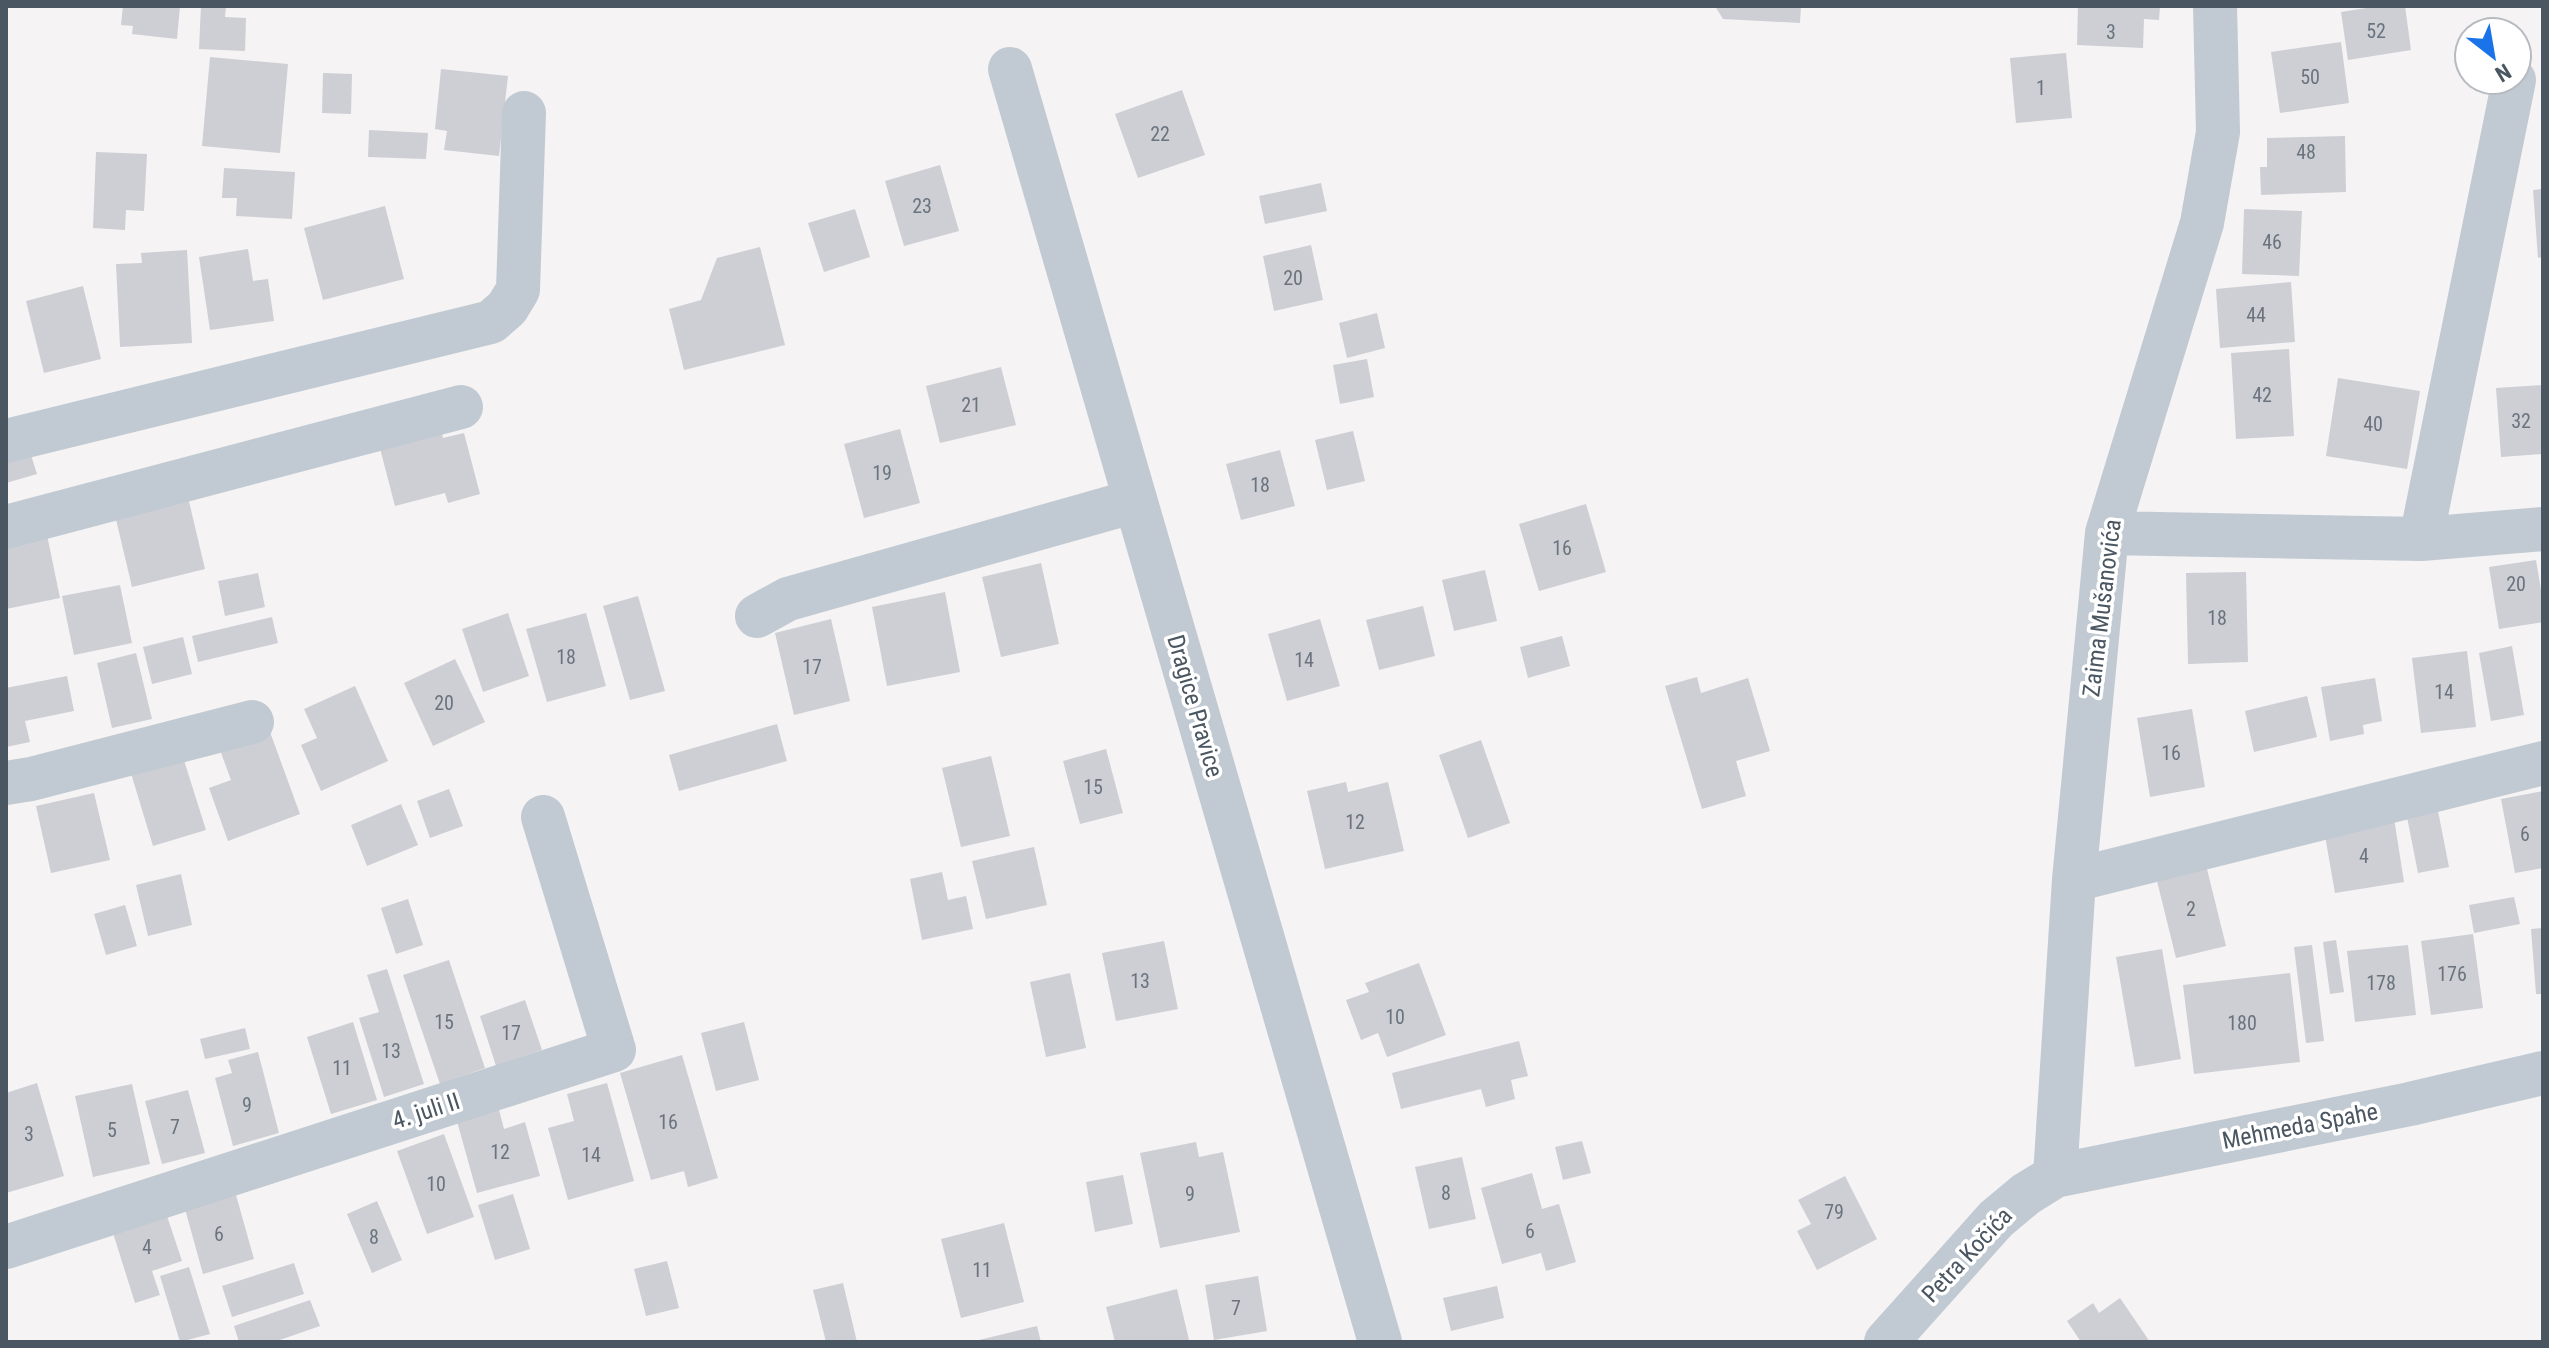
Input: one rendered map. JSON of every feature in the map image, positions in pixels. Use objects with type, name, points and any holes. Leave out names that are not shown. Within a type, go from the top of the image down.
[{"type":"street","name":"Zaima Mušanovića","points":[[2055,1176],[2074,880],[2107,533],[2202,223],[2218,132],[2215,6]]},
{"type":"street","name":"Dragice Pravice","points":[[1010,69],[1380,1342]]},
{"type":"street","points":[[2421,539],[2511,96]]},
{"type":"street","points":[[6,441],[491,322],[507,308],[518,290],[524,113]]},
{"type":"street","points":[[6,527],[461,407]]},
{"type":"street","points":[[757,616],[788,599],[1135,501]]},
{"type":"street","points":[[2107,533],[2421,539],[2543,529]]},
{"type":"street","points":[[6,783],[252,722]]},
{"type":"street","points":[[2074,880],[2543,763]]},
{"type":"street","name":"4. juli II","points":[[6,1247],[614,1050],[543,817]]},
{"type":"street","name":"Mehmeda Spahe","points":[[2055,1176],[2410,1104],[2543,1073]]},
{"type":"street","name":"Petra Kočića","points":[[1886,1342],[1996,1219],[2026,1194],[2055,1176]]},
{"type":"building","points":[[123,6],[180,6],[177,39],[132,34],[133,26],[121,25]]},
{"type":"building","points":[[201,6],[226,6],[225,17],[246,18],[245,51],[199,49]]},
{"type":"building","points":[[1715,6],[1801,6],[1800,23],[1723,19]]},
{"type":"building","points":[[2078,6],[2160,6],[2159,20],[2144,19],[2143,48],[2077,45]]},
{"type":"building","points":[[2379,6],[2405,6],[2411,50],[2348,60],[2341,12]]},
{"type":"building","points":[[2341,42],[2349,103],[2280,113],[2271,52]]},
{"type":"building","points":[[2066,53],[2072,118],[2016,123],[2010,58]]},
{"type":"building","points":[[210,57],[288,64],[280,153],[202,146]]},
{"type":"building","points":[[441,69],[508,76],[499,156],[444,150],[447,131],[435,129]]},
{"type":"building","points":[[323,73],[352,74],[351,114],[322,113]]},
{"type":"building","points":[[1182,90],[1205,155],[1138,178],[1115,114]]},
{"type":"building","points":[[369,130],[428,133],[426,159],[368,157]]},
{"type":"building","points":[[2345,136],[2346,192],[2261,195],[2260,167],[2267,167],[2267,138]]},
{"type":"building","points":[[96,152],[147,154],[144,211],[126,210],[125,230],[93,228]]},
{"type":"building","points":[[940,165],[959,231],[904,246],[885,181]]},
{"type":"building","points":[[224,168],[295,172],[292,219],[236,216],[237,198],[222,198]]},
{"type":"building","points":[[1321,183],[1327,211],[1265,224],[1259,196]]},
{"type":"building","points":[[2543,189],[2543,257],[2538,258],[2533,190]]},
{"type":"building","points":[[385,206],[404,279],[323,300],[304,228]]},
{"type":"building","points":[[855,209],[870,257],[824,272],[808,223]]},
{"type":"building","points":[[2244,209],[2302,211],[2299,276],[2242,274]]},
{"type":"building","points":[[1311,245],[1323,300],[1274,311],[1263,256]]},
{"type":"building","points":[[760,247],[785,345],[684,370],[669,309],[701,300],[717,258]]},
{"type":"building","points":[[248,249],[253,281],[268,279],[274,321],[210,330],[199,257]]},
{"type":"building","points":[[187,250],[192,343],[120,347],[116,264],[142,263],[141,253]]},
{"type":"building","points":[[2291,282],[2295,342],[2220,348],[2216,289]]},
{"type":"building","points":[[83,286],[101,359],[44,373],[26,301]]},
{"type":"building","points":[[1377,313],[1385,348],[1347,358],[1339,323]]},
{"type":"building","points":[[2289,349],[2294,436],[2236,439],[2231,353]]},
{"type":"building","points":[[1367,359],[1374,397],[1340,404],[1333,365]]},
{"type":"building","points":[[1001,367],[1016,425],[940,443],[926,386]]},
{"type":"building","points":[[2338,378],[2420,391],[2407,469],[2326,456]]},
{"type":"building","points":[[2543,385],[2543,454],[2501,457],[2496,388]]},
{"type":"building","points":[[439,422],[443,438],[464,433],[480,494],[448,503],[445,493],[395,506],[377,437]]},
{"type":"building","points":[[900,429],[920,503],[864,518],[844,444]]},
{"type":"building","points":[[1353,431],[1365,481],[1327,490],[1315,440]]},
{"type":"building","points":[[1280,450],[1295,506],[1241,520],[1226,464]]},
{"type":"building","points":[[31,455],[37,474],[6,483],[6,462]]},
{"type":"building","points":[[187,493],[205,569],[132,587],[114,511]]},
{"type":"building","points":[[1586,504],[1606,572],[1539,591],[1519,524]]},
{"type":"building","points":[[47,535],[60,598],[6,609],[6,544]]},
{"type":"building","points":[[2536,560],[2543,622],[2499,629],[2489,567]]},
{"type":"building","points":[[1041,563],[1059,644],[1001,657],[982,577]]},
{"type":"building","points":[[1485,570],[1497,621],[1454,631],[1442,580]]},
{"type":"building","points":[[2246,572],[2248,662],[2188,664],[2186,573]]},
{"type":"building","points":[[258,573],[265,607],[225,616],[218,581]]},
{"type":"building","points":[[120,585],[132,643],[74,655],[62,596]]},
{"type":"building","points":[[945,592],[960,672],[887,686],[872,607]]},
{"type":"building","points":[[638,596],[665,691],[630,700],[603,606]]},
{"type":"building","points":[[1423,606],[1435,656],[1379,670],[1366,620]]},
{"type":"building","points":[[508,613],[529,676],[483,692],[462,629]]},
{"type":"building","points":[[586,613],[606,686],[547,702],[526,629]]},
{"type":"building","points":[[272,617],[278,643],[198,662],[192,636]]},
{"type":"building","points":[[831,619],[850,701],[794,715],[775,633]]},
{"type":"building","points":[[1320,619],[1340,686],[1287,701],[1268,634]]},
{"type":"building","points":[[1562,636],[1570,666],[1528,678],[1520,647]]},
{"type":"building","points":[[183,637],[192,674],[152,684],[143,647]]},
{"type":"building","points":[[2512,646],[2524,715],[2491,721],[2479,653]]},
{"type":"building","points":[[2467,651],[2476,727],[2421,733],[2412,658]]},
{"type":"building","points":[[136,653],[152,719],[112,728],[97,663]]},
{"type":"building","points":[[455,659],[485,722],[433,746],[404,683]]},
{"type":"building","points":[[67,676],[74,711],[25,721],[30,742],[6,747],[6,688]]},
{"type":"building","points":[[1697,677],[1701,693],[1748,678],[1770,751],[1736,761],[1746,796],[1702,809],[1665,686]]},
{"type":"building","points":[[2375,678],[2382,721],[2363,725],[2364,734],[2330,741],[2321,687]]},
{"type":"building","points":[[355,686],[388,761],[321,791],[301,745],[317,738],[304,709]]},
{"type":"building","points":[[2307,696],[2317,737],[2254,752],[2245,711]]},
{"type":"building","points":[[2192,709],[2205,787],[2150,797],[2137,718]]},
{"type":"building","points":[[777,724],[787,761],[679,791],[669,755]]},
{"type":"building","points":[[270,732],[300,814],[228,841],[209,788],[231,780],[220,750]]},
{"type":"building","points":[[1481,740],[1510,823],[1468,838],[1439,755]]},
{"type":"building","points":[[1106,749],[1123,813],[1080,824],[1063,761]]},
{"type":"building","points":[[182,754],[206,830],[153,846],[130,770]]},
{"type":"building","points":[[991,756],[1010,836],[961,847],[942,768]]},
{"type":"building","points":[[1346,782],[1348,792],[1388,782],[1404,851],[1325,869],[1307,791]]},
{"type":"building","points":[[449,789],[463,826],[430,838],[417,801]]},
{"type":"building","points":[[2543,791],[2543,868],[2515,873],[2501,799]]},
{"type":"building","points":[[94,793],[110,860],[51,873],[36,806]]},
{"type":"building","points":[[401,804],[418,845],[367,866],[351,825]]},
{"type":"building","points":[[2438,811],[2449,867],[2418,873],[2407,817]]},
{"type":"building","points":[[2394,818],[2404,882],[2335,893],[2324,830]]},
{"type":"building","points":[[1034,847],[1047,905],[986,919],[972,861]]},
{"type":"building","points":[[2205,861],[2226,946],[2176,958],[2155,873]]},
{"type":"building","points":[[942,872],[948,900],[966,896],[973,929],[922,940],[910,879]]},
{"type":"building","points":[[181,874],[192,925],[148,936],[136,885]]},
{"type":"building","points":[[2514,897],[2520,924],[2474,933],[2469,905]]},
{"type":"building","points":[[408,899],[423,945],[396,954],[381,908]]},
{"type":"building","points":[[125,905],[137,946],[106,955],[94,914]]},
{"type":"building","points":[[2543,928],[2543,994],[2536,994],[2531,929]]},
{"type":"building","points":[[2473,934],[2483,1008],[2431,1015],[2421,941]]},
{"type":"building","points":[[2336,940],[2344,992],[2330,994],[2323,942]]},
{"type":"building","points":[[1164,941],[1178,1009],[1116,1021],[1102,953]]},
{"type":"building","points":[[2312,945],[2324,1041],[2306,1043],[2294,947]]},
{"type":"building","points":[[2408,945],[2416,1015],[2355,1022],[2347,951]]},
{"type":"building","points":[[2162,949],[2181,1059],[2135,1067],[2116,957]]},
{"type":"building","points":[[449,960],[485,1068],[440,1084],[403,975]]},
{"type":"building","points":[[1419,963],[1446,1035],[1387,1057],[1378,1033],[1361,1040],[1346,1000],[1369,992],[1365,983]]},
{"type":"building","points":[[387,969],[424,1084],[384,1097],[359,1018],[379,1012],[367,975]]},
{"type":"building","points":[[1070,973],[1086,1048],[1046,1057],[1030,982]]},
{"type":"building","points":[[2290,973],[2300,1062],[2194,1074],[2183,985]]},
{"type":"building","points":[[525,1000],[542,1050],[496,1066],[480,1016]]},
{"type":"building","points":[[353,1022],[377,1100],[331,1114],[307,1037]]},
{"type":"building","points":[[744,1022],[759,1080],[716,1091],[701,1033]]},
{"type":"building","points":[[245,1028],[250,1049],[205,1059],[200,1039]]},
{"type":"building","points":[[1519,1041],[1528,1076],[1511,1080],[1515,1099],[1486,1107],[1481,1089],[1401,1109],[1392,1073]]},
{"type":"building","points":[[258,1052],[279,1133],[233,1146],[215,1078],[232,1073],[228,1060]]},
{"type":"building","points":[[682,1055],[718,1178],[688,1187],[684,1171],[651,1180],[620,1073]]},
{"type":"building","points":[[37,1083],[64,1176],[6,1193],[6,1093]]},
{"type":"building","points":[[607,1083],[634,1181],[568,1200],[548,1128],[574,1121],[567,1094]]},
{"type":"building","points":[[132,1084],[150,1164],[93,1177],[75,1096]]},
{"type":"building","points":[[188,1090],[205,1153],[162,1164],[145,1101]]},
{"type":"building","points":[[498,1106],[504,1129],[525,1122],[540,1176],[477,1193],[456,1118]]},
{"type":"building","points":[[444,1134],[474,1217],[427,1234],[397,1151]]},
{"type":"building","points":[[1582,1141],[1591,1173],[1563,1180],[1555,1147]]},
{"type":"building","points":[[1196,1142],[1199,1157],[1223,1152],[1240,1232],[1160,1248],[1140,1153]]},
{"type":"building","points":[[1462,1157],[1476,1219],[1429,1229],[1415,1167]]},
{"type":"building","points":[[1532,1173],[1542,1209],[1559,1204],[1576,1262],[1546,1271],[1541,1253],[1502,1264],[1481,1188]]},
{"type":"building","points":[[1123,1175],[1133,1224],[1095,1232],[1086,1182]]},
{"type":"building","points":[[1845,1176],[1877,1239],[1817,1270],[1797,1231],[1811,1224],[1798,1200]]},
{"type":"building","points":[[513,1194],[530,1249],[495,1260],[478,1205]]},
{"type":"building","points":[[236,1195],[254,1259],[203,1274],[185,1209]]},
{"type":"building","points":[[377,1201],[402,1260],[372,1273],[347,1214]]},
{"type":"building","points":[[167,1216],[182,1261],[152,1271],[160,1295],[135,1303],[113,1233]]},
{"type":"building","points":[[1004,1223],[1024,1302],[961,1318],[941,1239]]},
{"type":"building","points":[[667,1261],[679,1308],[646,1316],[634,1269]]},
{"type":"building","points":[[294,1263],[304,1294],[232,1317],[222,1286]]},
{"type":"building","points":[[189,1267],[210,1334],[180,1342],[160,1276]]},
{"type":"building","points":[[1258,1276],[1267,1331],[1214,1340],[1205,1285]]},
{"type":"building","points":[[843,1283],[857,1342],[826,1342],[813,1290]]},
{"type":"building","points":[[1497,1286],[1504,1318],[1451,1331],[1443,1298]]},
{"type":"building","points":[[1177,1289],[1189,1340],[1115,1342],[1106,1307]]},
{"type":"building","points":[[2120,1298],[2150,1342],[2081,1342],[2067,1321],[2093,1303],[2099,1313]]},
{"type":"building","points":[[310,1300],[320,1326],[274,1342],[239,1342],[234,1326]]},
{"type":"building","points":[[1037,1326],[1041,1342],[975,1341]]}]
